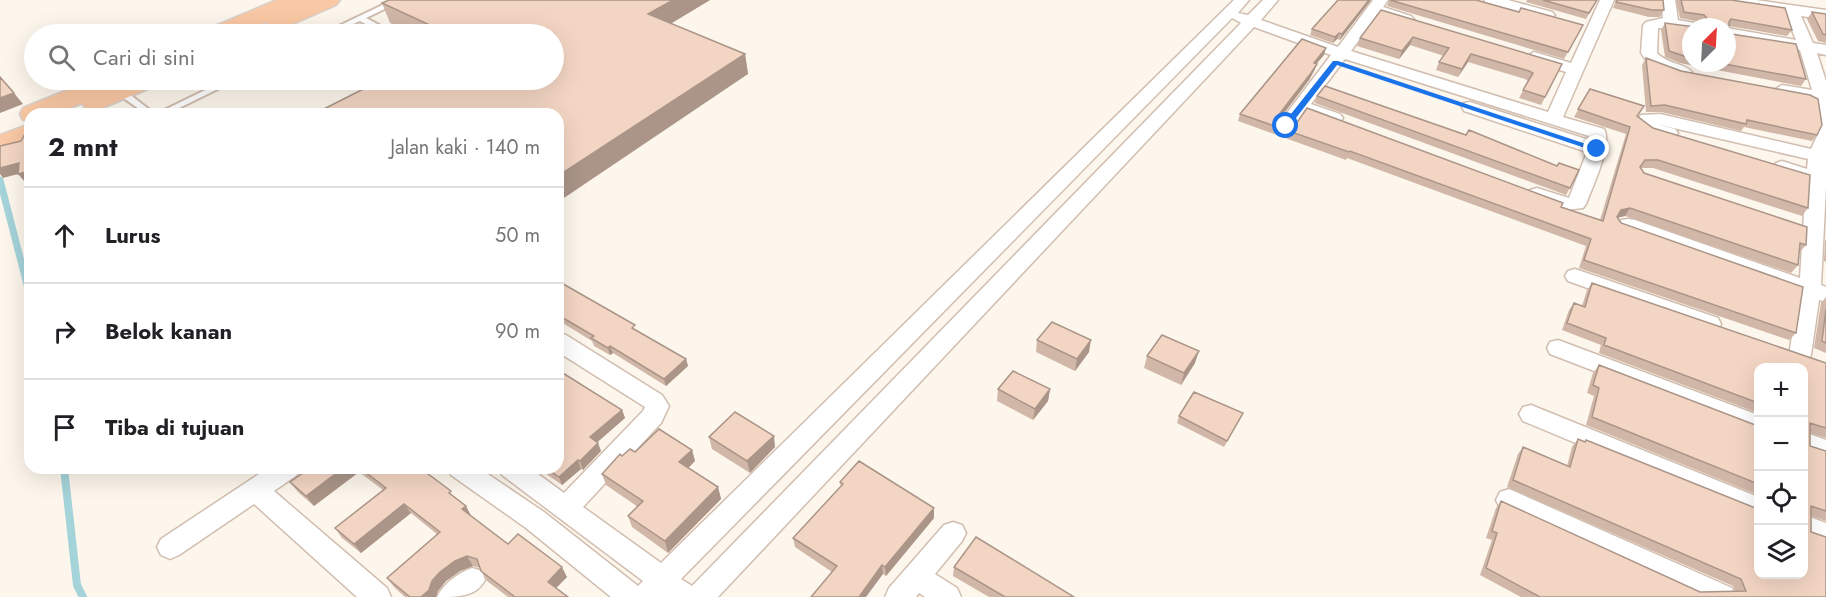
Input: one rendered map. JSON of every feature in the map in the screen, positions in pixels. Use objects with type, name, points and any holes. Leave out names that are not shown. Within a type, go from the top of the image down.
[{"type":"highway","points":[[241,24],[297,0]]},
{"type":"highway","points":[[273,24],[328,0]]},
{"type":"highway","points":[[53,108],[105,90]]},
{"type":"highway","points":[[80,108],[110,90]]},
{"type":"highway","points":[[10,137],[24,123]]},
{"type":"street","points":[[700,597],[1271,0]]},
{"type":"street","points":[[1491,0],[1559,19]]},
{"type":"street","points":[[1554,118],[1576,70],[1588,27],[1607,0]]},
{"type":"street","points":[[1668,0],[1671,23]]},
{"type":"street","points":[[1727,0],[1763,3],[1826,15]]},
{"type":"street","points":[[1286,126],[1377,5],[1418,23]]},
{"type":"street","points":[[1791,10],[1825,98],[1826,130]]},
{"type":"street","points":[[654,588],[1230,12],[1247,26],[1597,149]]},
{"type":"street","points":[[1682,25],[1661,21],[1650,25],[1651,57],[1666,66],[1703,75]]},
{"type":"street","points":[[1736,35],[1826,50]]},
{"type":"street","points":[[1520,53],[1576,70]]},
{"type":"street","points":[[1339,57],[1554,118],[1598,133],[1597,149],[1576,204],[1565,204],[1521,188]]},
{"type":"street","points":[[1769,88],[1825,98]]},
{"type":"street","points":[[1300,106],[1356,127]]},
{"type":"street","points":[[1817,156],[1660,119],[1647,119],[1644,123],[1655,129],[1821,179]]},
{"type":"street","points":[[1777,347],[1809,358],[1818,292],[1821,179],[1817,156],[1826,135]]},
{"type":"street","points":[[1790,222],[1819,231]]},
{"type":"street","points":[[1624,224],[1818,292]]},
{"type":"street","points":[[992,250],[1020,263]]},
{"type":"street","points":[[1575,276],[1732,331]]},
{"type":"street","points":[[564,345],[654,401],[657,406],[657,411],[653,416],[566,508]]},
{"type":"street","points":[[1558,348],[1754,423]]},
{"type":"street","points":[[1531,414],[1754,506]]},
{"type":"street","points":[[1808,444],[1826,450]]},
{"type":"street","points":[[170,547],[280,474]]},
{"type":"street","points":[[469,474],[535,520],[631,597]]},
{"type":"street","points":[[519,474],[566,508],[654,588],[685,597]]},
{"type":"street","points":[[256,491],[376,597]]},
{"type":"street","points":[[1509,500],[1722,597]]},
{"type":"street","points":[[1808,528],[1826,536]]},
{"type":"street","points":[[899,597],[953,533]]},
{"type":"street","points":[[916,576],[947,597]]},
{"type":"street","points":[[451,597],[472,580]]},
{"type":"lane","points":[[347,24],[399,0]]},
{"type":"lane","points":[[360,18],[371,24]]},
{"type":"lane","points":[[122,90],[144,108]]},
{"type":"lane","points":[[173,108],[211,90]]},
{"type":"building","points":[[389,0],[673,0],[648,14],[745,54],[564,172],[564,108],[326,108],[361,90],[564,90],[564,24],[427,24],[382,3]]},
{"type":"building","points":[[1338,0],[1369,0],[1342,34],[1339,33],[1335,37],[1312,29]]},
{"type":"building","points":[[1390,0],[1476,0],[1519,12],[1521,8],[1583,25],[1568,52]]},
{"type":"building","points":[[1543,0],[1597,0],[1589,13]]},
{"type":"building","points":[[1617,0],[1663,0],[1664,10],[1652,10],[1616,2]]},
{"type":"building","points":[[1681,0],[1731,0],[1785,8],[1792,30],[1736,20],[1736,18],[1706,18],[1704,15],[1684,12]]},
{"type":"building","points":[[1381,10],[1562,64],[1545,97],[1523,90],[1533,73],[1529,71],[1471,54],[1462,69],[1439,62],[1449,48],[1413,37],[1402,51],[1360,38]]},
{"type":"building","points":[[1812,12],[1826,14],[1826,35],[1823,34]]},
{"type":"building","points":[[1665,23],[1682,25],[1682,55],[1669,51]]},
{"type":"building","points":[[1736,35],[1796,44],[1806,79],[1736,66]]},
{"type":"building","points":[[1302,39],[1326,48],[1314,63],[1317,64],[1311,73],[1277,117],[1280,124],[1296,124],[1307,108],[1563,203],[1561,207],[1603,221],[1630,127],[1578,109],[1590,89],[1644,106],[1637,116],[1653,128],[1810,175],[1808,208],[1658,160],[1645,160],[1640,167],[1644,173],[1807,227],[1806,245],[1800,243],[1798,265],[1630,208],[1621,210],[1617,217],[1621,223],[1803,287],[1796,333],[1584,260],[1591,239],[1350,151],[1240,114]]},
{"type":"building","points":[[1646,58],[1682,72],[1810,95],[1818,99],[1822,125],[1817,135],[1747,120],[1746,124],[1665,105],[1651,106]]},
{"type":"building","points":[[0,77],[14,93],[0,98]]},
{"type":"building","points":[[1325,86],[1466,135],[1469,130],[1557,166],[1559,163],[1579,170],[1570,188],[1317,96]]},
{"type":"building","points":[[24,136],[24,172],[18,174],[19,163],[0,168],[0,146],[21,141]]},
{"type":"building","points":[[1592,283],[1826,363],[1826,428],[1810,423],[1810,446],[1826,451],[1826,511],[1811,506],[1811,532],[1826,537],[1826,597],[1540,597],[1486,568],[1497,533],[1492,531],[1501,501],[1700,592],[1746,591],[1741,579],[1513,480],[1523,447],[1570,467],[1578,439],[1585,442],[1586,440],[1754,507],[1754,579],[1808,579],[1808,363],[1754,363],[1754,401],[1604,345],[1606,338],[1567,323],[1574,303],[1585,307]]},
{"type":"building","points":[[564,284],[635,325],[632,328],[686,359],[664,379],[610,346],[608,348],[591,338],[594,336],[564,318]]},
{"type":"building","points":[[1826,309],[1826,343],[1822,341]]},
{"type":"building","points":[[1052,322],[1091,340],[1077,359],[1037,340]]},
{"type":"building","points":[[1162,335],[1199,351],[1184,373],[1147,356]]},
{"type":"building","points":[[1599,365],[1754,424],[1754,482],[1592,417],[1599,388],[1593,385]]},
{"type":"building","points":[[1013,371],[1050,389],[1035,409],[998,389]]},
{"type":"building","points":[[564,374],[622,410],[590,437],[598,443],[580,461],[578,460],[564,473]]},
{"type":"building","points":[[1194,392],[1243,413],[1227,441],[1179,416]]},
{"type":"building","points":[[735,412],[774,436],[747,461],[709,437]]},
{"type":"building","points":[[659,429],[692,450],[679,462],[718,487],[665,541],[628,516],[643,501],[602,474],[620,454],[622,456],[630,449],[635,452]]},
{"type":"building","points":[[859,461],[934,508],[885,567],[882,565],[859,597],[811,597],[837,566],[793,538],[843,484],[840,482]]},
{"type":"building","points":[[301,474],[335,474],[306,496],[290,482]]},
{"type":"building","points":[[368,474],[428,474],[466,506],[462,509],[508,544],[518,534],[562,567],[548,582],[568,597],[515,597],[481,571],[477,559],[467,556],[455,561],[440,572],[432,581],[429,590],[421,597],[410,597],[387,578],[440,532],[404,504],[354,544],[335,528],[386,488]]},
{"type":"building","points":[[976,537],[1074,597],[1005,597],[954,567]]},
{"type":"waterway","points":[[0,180],[24,273]]},
{"type":"waterway","points":[[65,474],[77,585],[83,597]]},
{"type":"route","points":[[1286,126],[1336,62],[1597,149]]}]
